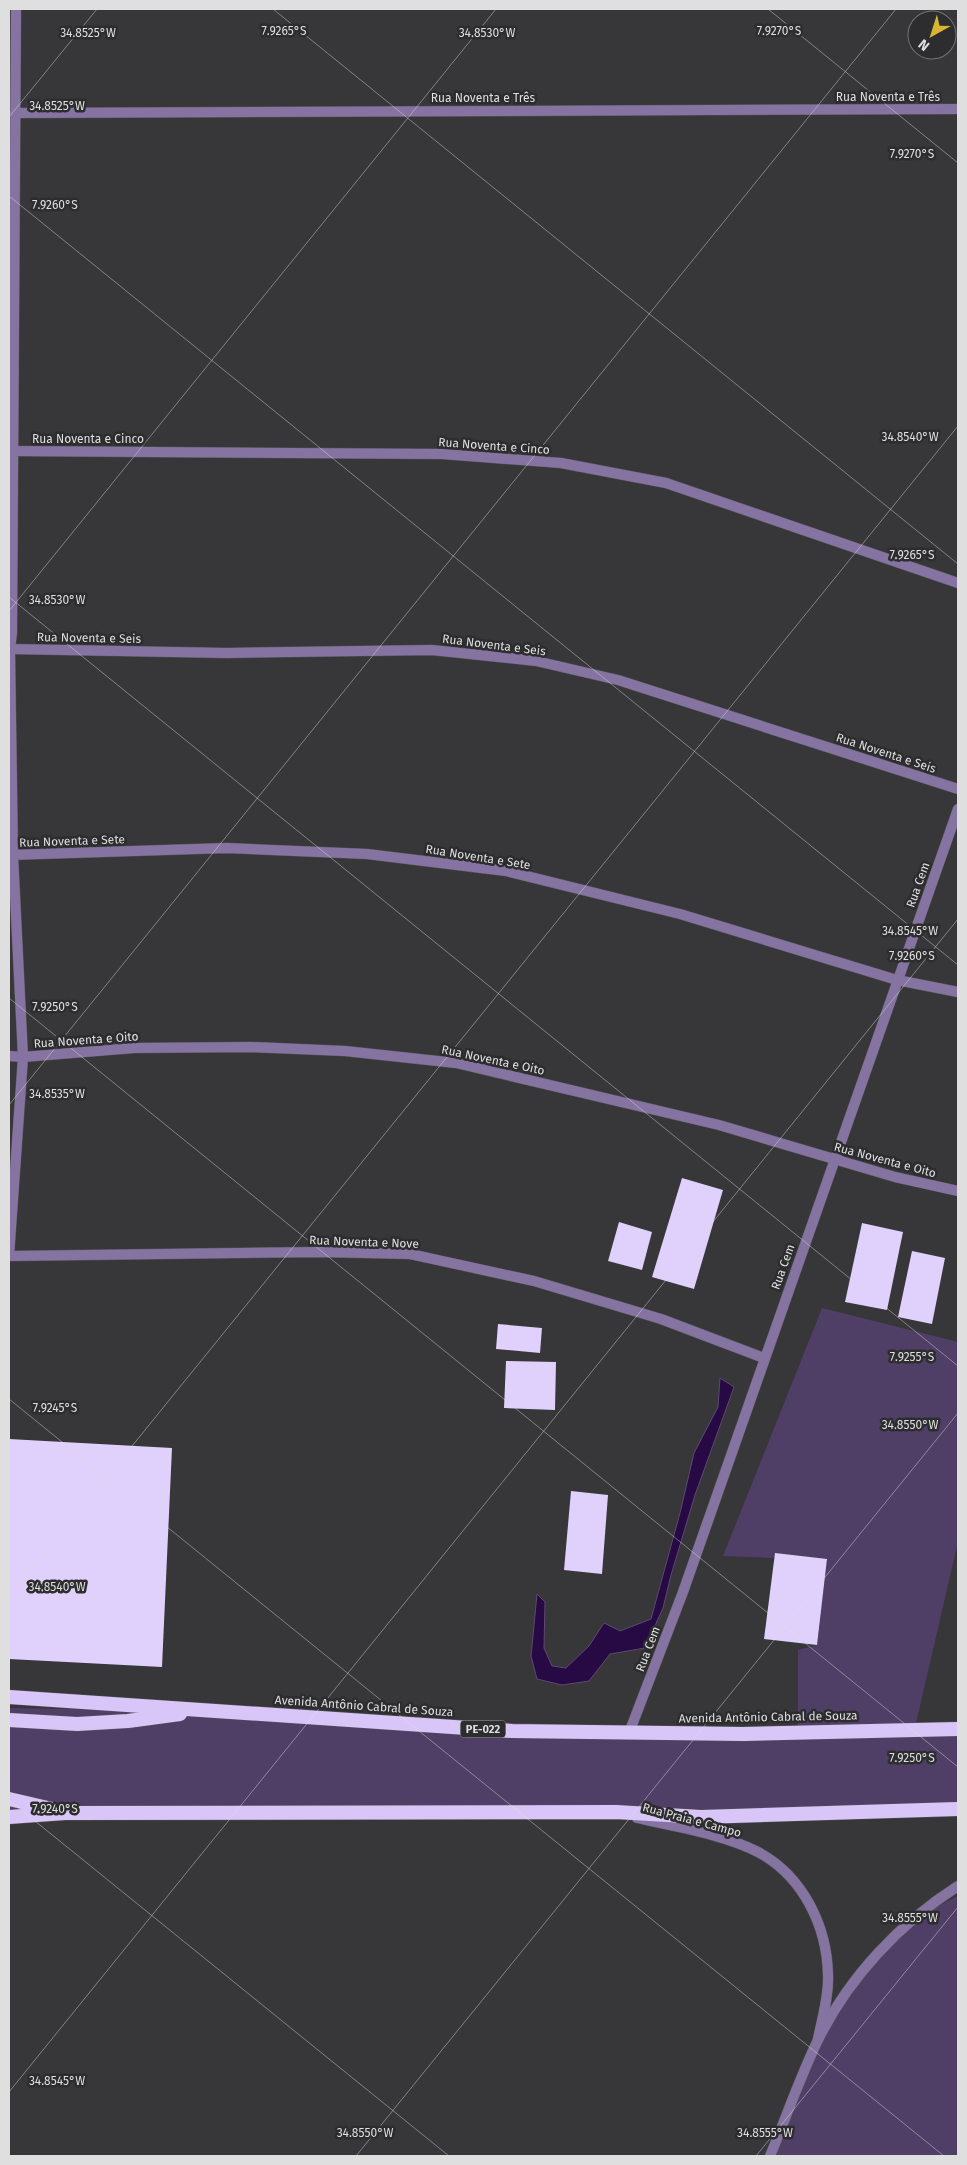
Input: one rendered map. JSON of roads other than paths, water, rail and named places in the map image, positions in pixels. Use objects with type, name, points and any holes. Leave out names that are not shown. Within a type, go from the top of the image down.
[{"type":"highway","name":"Avenida Antônio Cabral de Souza","points":[[9,1697],[512,1731],[743,1734],[958,1729]]},
{"type":"highway","points":[[9,1720],[77,1724],[128,1721],[208,1709]]},
{"type":"highway","points":[[9,1799],[65,1813]]},
{"type":"highway","points":[[9,1817],[65,1813],[616,1812],[702,1817],[958,1809]]},
{"type":"street","points":[[9,1256],[23,1057],[11,855],[9,649],[12,633],[12,113],[16,9]]},
{"type":"street","name":"Rua Noventa e Três","points":[[12,113],[958,109]]},
{"type":"street","name":"Rua Noventa e Cinco","points":[[11,451],[442,454],[561,463],[666,483],[958,583]]},
{"type":"street","name":"Rua Noventa e Seis","points":[[9,649],[227,653],[432,650],[536,661],[618,680],[958,789]]},
{"type":"street","name":"Rua Cem","points":[[629,1733],[683,1592],[958,809]]},
{"type":"street","name":"Rua Noventa e Sete","points":[[11,855],[227,848],[367,854],[506,871],[680,914],[897,980],[958,992]]},
{"type":"street","name":"Rua Noventa e Oito","points":[[9,1056],[23,1057],[134,1048],[251,1047],[345,1051],[456,1062],[719,1125],[895,1177],[958,1192]]},
{"type":"street","name":"Rua Noventa e Nove","points":[[9,1256],[321,1252],[410,1254],[534,1281],[661,1319],[764,1358]]},
{"type":"street","name":"Rua Praia e Campo","points":[[616,1812],[726,1841],[758,1852],[791,1876],[815,1912],[824,1944],[828,1976],[818,2039]]},
{"type":"street","name":"Rua Praia e Campo","points":[[770,2156],[818,2039],[861,1971],[893,1938],[940,1898],[958,1886]]}]
